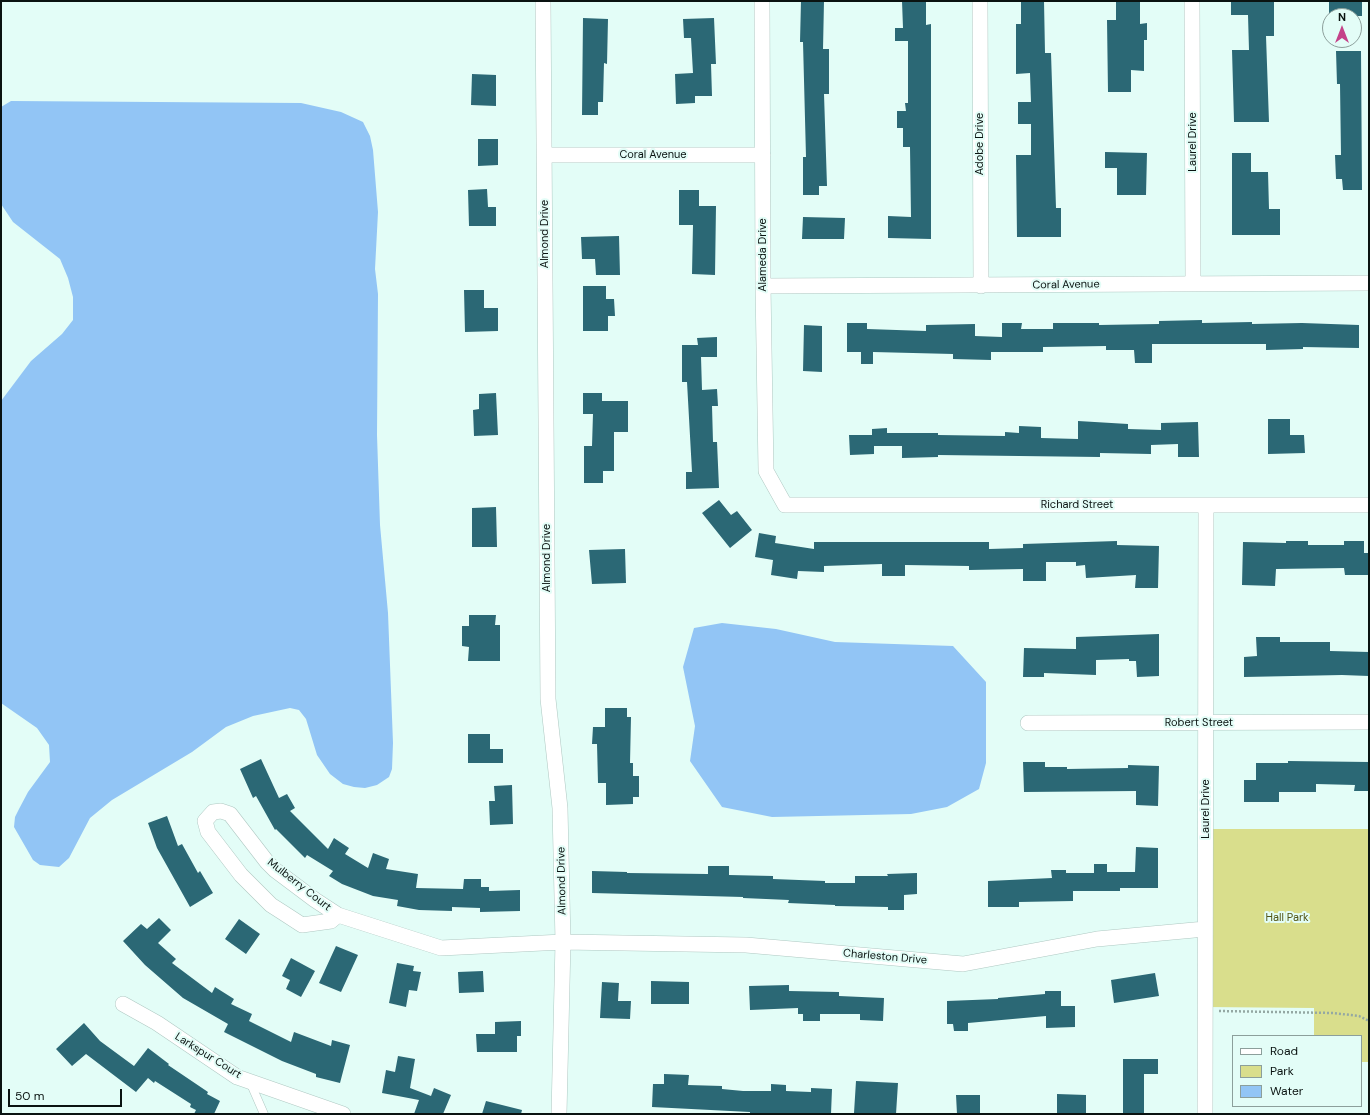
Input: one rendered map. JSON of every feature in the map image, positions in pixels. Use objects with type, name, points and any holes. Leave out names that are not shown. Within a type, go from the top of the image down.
[{"type":"street","name":"Almond Drive","points":[[543,1],[548,699],[560,808],[563,942],[559,1114]]},
{"type":"street","name":"Alameda Drive","points":[[762,1],[763,286],[766,470],[785,505]]},
{"type":"street","name":"Adobe Drive","points":[[980,1],[981,286]]},
{"type":"street","name":"Laurel Drive","points":[[1192,1],[1193,283]]},
{"type":"street","name":"Coral Avenue","points":[[544,155],[763,155]]},
{"type":"street","name":"Coral Avenue","points":[[763,286],[1369,283]]},
{"type":"street","name":"Richard Street","points":[[785,505],[1369,505]]},
{"type":"street","name":"Laurel Drive","points":[[1205,1114],[1206,505]]},
{"type":"street","name":"Robert Street","points":[[1028,723],[1369,722]]},
{"type":"street","name":"Mulberry Court","points":[[338,915],[331,921],[302,925],[271,905],[241,875],[208,832],[206,821],[213,812],[221,811],[230,814],[275,870],[338,915],[442,948],[563,942]]},
{"type":"street","name":"Charleston Drive","points":[[563,942],[746,945],[963,964],[1097,939],[1205,930]]},
{"type":"street","name":"Larkspur Court","points":[[123,1004],[157,1024],[237,1077],[343,1114]]},
{"type":"lane","points":[[250,1081],[264,1114]]},
{"type":"path","points":[[1219,1011],[1333,1013],[1359,1016],[1369,1021]]},
{"type":"green space","name":"Hall Park","points":[[1205,829],[1369,829],[1369,1062],[1362,1062],[1362,1035],[1314,1035],[1314,1008],[1205,1007]]},
{"type":"water","points":[[11,101],[301,103],[341,112],[363,122],[370,136],[373,150],[378,212],[375,269],[378,294],[377,435],[380,525],[388,613],[393,743],[392,769],[389,777],[377,785],[365,788],[354,787],[343,784],[330,774],[317,755],[306,719],[299,710],[290,708],[253,716],[226,727],[192,752],[112,800],[90,818],[69,858],[59,867],[40,865],[33,860],[14,827],[15,817],[28,792],[50,762],[49,745],[37,728],[1,703],[1,401],[31,361],[62,334],[73,320],[73,297],[68,278],[60,259],[13,222],[1,204],[1,107]]},
{"type":"water","points":[[722,623],[776,629],[835,642],[953,646],[986,682],[986,763],[979,789],[947,807],[911,814],[772,817],[722,807],[690,761],[695,726],[683,667],[694,628]]},
{"type":"building","points":[[801,1],[824,1],[823,49],[829,49],[829,94],[824,94],[827,186],[819,186],[819,195],[803,195],[803,157],[806,157],[803,42],[800,42]]},
{"type":"building","points":[[902,1],[926,1],[926,25],[931,24],[931,239],[888,238],[888,216],[911,217],[910,147],[903,147],[903,128],[897,128],[897,111],[906,111],[905,103],[908,103],[908,41],[895,41],[895,28],[903,28]]},
{"type":"building","points":[[1021,1],[1044,1],[1045,53],[1051,53],[1056,208],[1061,208],[1061,237],[1017,237],[1016,155],[1031,155],[1031,124],[1018,124],[1018,102],[1031,102],[1030,73],[1016,74],[1016,24],[1021,24]]},
{"type":"building","points":[[1116,1],[1140,1],[1140,24],[1147,23],[1147,40],[1144,40],[1144,71],[1131,70],[1131,92],[1108,92],[1107,20],[1116,20]]},
{"type":"building","points":[[1231,1],[1274,1],[1274,36],[1266,36],[1269,122],[1234,122],[1232,50],[1249,50],[1248,15],[1231,15]]},
{"type":"building","points":[[1329,1],[1362,1],[1362,8],[1329,8]]},
{"type":"building","points":[[583,18],[608,19],[607,64],[604,63],[603,102],[598,102],[598,115],[582,115]]},
{"type":"building","points":[[714,18],[716,64],[711,64],[712,96],[695,96],[695,103],[676,104],[675,74],[693,73],[691,38],[684,38],[683,19]]},
{"type":"building","points":[[1336,51],[1361,51],[1362,190],[1343,190],[1342,179],[1336,179],[1335,155],[1341,155],[1340,84],[1337,84]]},
{"type":"building","points":[[472,74],[496,75],[496,106],[471,105]]},
{"type":"building","points":[[478,139],[498,139],[498,165],[478,166]]},
{"type":"building","points":[[1105,152],[1147,153],[1146,195],[1117,195],[1117,168],[1105,168]]},
{"type":"building","points":[[1232,153],[1251,153],[1251,172],[1268,172],[1269,209],[1280,209],[1280,235],[1232,235]]},
{"type":"building","points":[[487,189],[488,207],[496,207],[496,226],[469,226],[468,190]]},
{"type":"building","points":[[679,190],[699,190],[699,206],[716,206],[715,275],[692,274],[693,225],[679,225]]},
{"type":"building","points":[[803,217],[845,218],[844,239],[802,239]]},
{"type":"building","points":[[619,236],[620,275],[596,275],[595,259],[582,259],[581,237]]},
{"type":"building","points":[[583,286],[606,286],[606,299],[614,299],[615,316],[608,316],[608,331],[583,331]]},
{"type":"building","points":[[464,290],[484,290],[484,308],[498,308],[498,331],[465,332]]},
{"type":"building","points":[[1202,320],[1202,323],[1252,322],[1252,324],[1302,323],[1359,325],[1359,348],[1303,347],[1303,349],[1266,350],[1266,344],[1152,344],[1152,363],[1135,363],[1134,350],[1106,350],[1106,346],[1043,347],[1043,352],[991,352],[991,360],[953,359],[953,354],[873,352],[873,364],[861,364],[861,352],[847,352],[847,323],[867,323],[867,329],[926,331],[926,325],[975,324],[975,336],[1002,337],[1002,323],[1022,323],[1021,329],[1053,329],[1053,323],[1099,323],[1099,325],[1159,324],[1159,321]]},
{"type":"building","points":[[804,325],[822,326],[822,372],[803,371]]},
{"type":"building","points":[[717,337],[717,357],[701,357],[702,390],[717,389],[718,406],[712,406],[713,442],[717,442],[719,488],[686,489],[686,472],[692,472],[687,382],[682,382],[682,345],[698,345],[697,338]]},
{"type":"building","points":[[496,393],[498,435],[474,436],[473,410],[479,409],[479,394]]},
{"type":"building","points":[[583,393],[602,393],[602,401],[628,401],[628,432],[614,432],[614,471],[603,471],[603,483],[584,483],[584,446],[592,446],[593,414],[583,414]]},
{"type":"building","points":[[1268,419],[1290,419],[1290,435],[1304,435],[1305,453],[1268,454]]},
{"type":"building","points":[[1078,421],[1128,424],[1128,429],[1161,430],[1161,423],[1198,422],[1199,457],[1178,457],[1178,444],[1151,445],[1151,454],[1100,453],[1100,457],[938,455],[938,457],[902,458],[902,446],[874,446],[874,454],[850,455],[849,435],[872,435],[872,429],[887,428],[887,433],[938,433],[938,435],[1005,436],[1005,432],[1019,433],[1019,426],[1041,427],[1041,438],[1078,439]]},
{"type":"building","points":[[719,500],[731,515],[737,511],[752,530],[730,548],[702,513]]},
{"type":"building","points":[[496,507],[497,547],[472,547],[472,508]]},
{"type":"building","points":[[759,533],[776,536],[775,543],[814,549],[814,542],[989,542],[989,549],[1023,548],[1023,544],[1117,541],[1117,545],[1159,546],[1158,588],[1135,588],[1136,575],[1086,578],[1085,565],[1076,566],[1076,562],[1046,562],[1046,581],[1023,581],[1023,569],[969,570],[969,566],[905,565],[905,576],[882,576],[882,564],[824,566],[824,572],[798,571],[797,579],[771,575],[773,560],[755,557]]},
{"type":"building","points":[[1286,541],[1308,541],[1308,545],[1344,545],[1344,541],[1364,541],[1364,553],[1369,553],[1369,575],[1345,575],[1344,568],[1276,569],[1275,586],[1242,585],[1243,542],[1286,543]]},
{"type":"building","points":[[625,549],[626,583],[592,584],[589,550]]},
{"type":"building","points":[[469,615],[496,615],[495,625],[500,625],[500,661],[468,661],[469,647],[462,646],[462,626],[469,626]]},
{"type":"building","points":[[1159,634],[1159,676],[1137,677],[1136,661],[1129,661],[1129,659],[1096,660],[1096,675],[1044,673],[1044,677],[1023,677],[1024,648],[1076,649],[1076,637]]},
{"type":"building","points":[[1256,637],[1280,637],[1280,642],[1330,642],[1330,651],[1369,652],[1369,676],[1342,675],[1244,677],[1244,657],[1257,656]]},
{"type":"building","points":[[605,708],[627,708],[627,717],[631,717],[630,763],[633,763],[633,776],[639,776],[639,797],[633,797],[633,804],[606,805],[606,783],[598,783],[597,744],[592,744],[593,727],[605,727]]},
{"type":"building","points":[[468,734],[490,734],[490,749],[503,749],[503,763],[468,763]]},
{"type":"building","points":[[261,759],[279,798],[287,794],[295,808],[290,811],[328,849],[334,838],[349,848],[345,854],[368,868],[373,853],[389,859],[386,869],[418,874],[416,888],[463,889],[464,879],[481,879],[481,887],[489,887],[489,891],[520,890],[520,911],[480,912],[480,908],[452,907],[452,911],[419,910],[397,906],[398,900],[373,896],[342,884],[329,876],[333,871],[307,855],[305,858],[276,829],[275,830],[256,796],[253,798],[240,769]]},
{"type":"building","points":[[1288,761],[1369,762],[1368,791],[1354,791],[1355,785],[1316,784],[1316,792],[1279,792],[1279,802],[1244,802],[1244,780],[1256,780],[1256,763],[1288,763]]},
{"type":"building","points":[[1023,762],[1045,762],[1045,767],[1067,767],[1067,769],[1128,768],[1128,765],[1159,766],[1158,806],[1136,805],[1136,791],[1024,792]]},
{"type":"building","points":[[512,785],[513,824],[490,825],[489,801],[495,801],[494,786]]},
{"type":"building","points":[[167,816],[178,846],[182,844],[198,873],[200,871],[213,893],[190,907],[157,848],[148,823]]},
{"type":"building","points":[[1136,847],[1158,848],[1158,888],[1120,888],[1120,891],[1073,891],[1073,901],[1019,902],[1019,907],[988,907],[988,881],[1052,878],[1051,870],[1066,870],[1066,873],[1094,873],[1094,864],[1107,864],[1107,872],[1135,872]]},
{"type":"building","points":[[708,866],[729,866],[729,875],[773,876],[773,879],[825,881],[825,883],[855,883],[855,876],[888,876],[887,874],[917,873],[917,894],[904,895],[904,910],[888,910],[888,907],[788,903],[789,900],[743,897],[592,893],[592,871],[708,874]]},
{"type":"building","points":[[159,918],[171,930],[158,943],[176,959],[172,963],[212,993],[215,987],[234,999],[231,1004],[252,1014],[249,1021],[291,1042],[294,1032],[331,1046],[332,1040],[350,1045],[340,1083],[316,1077],[316,1074],[282,1061],[224,1032],[228,1024],[183,998],[145,965],[123,941],[141,924],[147,929]]},
{"type":"building","points":[[239,919],[260,934],[246,954],[225,939]]},
{"type":"building","points":[[336,946],[358,955],[341,992],[319,983]]},
{"type":"building","points":[[291,958],[315,971],[301,997],[286,989],[290,980],[282,976]]},
{"type":"building","points":[[397,963],[414,966],[413,971],[421,972],[417,991],[409,990],[406,1007],[389,1003]]},
{"type":"building","points":[[483,971],[484,992],[459,993],[458,972]]},
{"type":"building","points":[[1155,973],[1159,996],[1114,1003],[1111,980]]},
{"type":"building","points":[[651,981],[689,982],[689,1004],[651,1004]]},
{"type":"building","points":[[602,982],[619,983],[618,1001],[631,1001],[630,1019],[600,1018]]},
{"type":"building","points":[[789,985],[789,991],[839,992],[839,996],[884,998],[883,1021],[860,1020],[860,1014],[820,1014],[820,1021],[803,1021],[803,1014],[798,1014],[798,1008],[750,1010],[749,986]]},
{"type":"building","points":[[1045,991],[1061,991],[1061,1006],[1075,1006],[1075,1027],[1046,1028],[1046,1016],[968,1023],[968,1031],[954,1031],[953,1024],[947,1024],[947,1001],[998,999],[1045,994]]},
{"type":"building","points":[[521,1021],[521,1036],[517,1036],[517,1052],[477,1052],[476,1034],[495,1034],[495,1022]]},
{"type":"building","points":[[84,1023],[100,1041],[134,1066],[148,1048],[169,1064],[168,1065],[208,1092],[207,1094],[220,1101],[214,1114],[194,1114],[196,1110],[190,1107],[191,1104],[148,1078],[136,1092],[86,1054],[72,1066],[56,1049]]},
{"type":"building","points":[[398,1056],[415,1059],[410,1088],[431,1096],[434,1088],[451,1095],[443,1114],[414,1114],[419,1100],[382,1093],[386,1070],[395,1072]]},
{"type":"building","points":[[1123,1059],[1158,1059],[1158,1074],[1144,1074],[1144,1114],[1123,1114]]},
{"type":"building","points":[[664,1074],[689,1075],[688,1085],[722,1086],[722,1089],[743,1091],[771,1091],[771,1084],[786,1085],[786,1091],[811,1092],[811,1088],[832,1089],[831,1114],[750,1114],[750,1112],[652,1107],[653,1084],[664,1084]]},
{"type":"building","points":[[856,1081],[898,1083],[896,1114],[854,1113]]},
{"type":"building","points":[[1057,1094],[1086,1095],[1086,1114],[1057,1114]]},
{"type":"building","points":[[956,1095],[980,1095],[980,1114],[957,1114]]},
{"type":"building","points":[[486,1101],[522,1110],[521,1114],[482,1114]]}]
